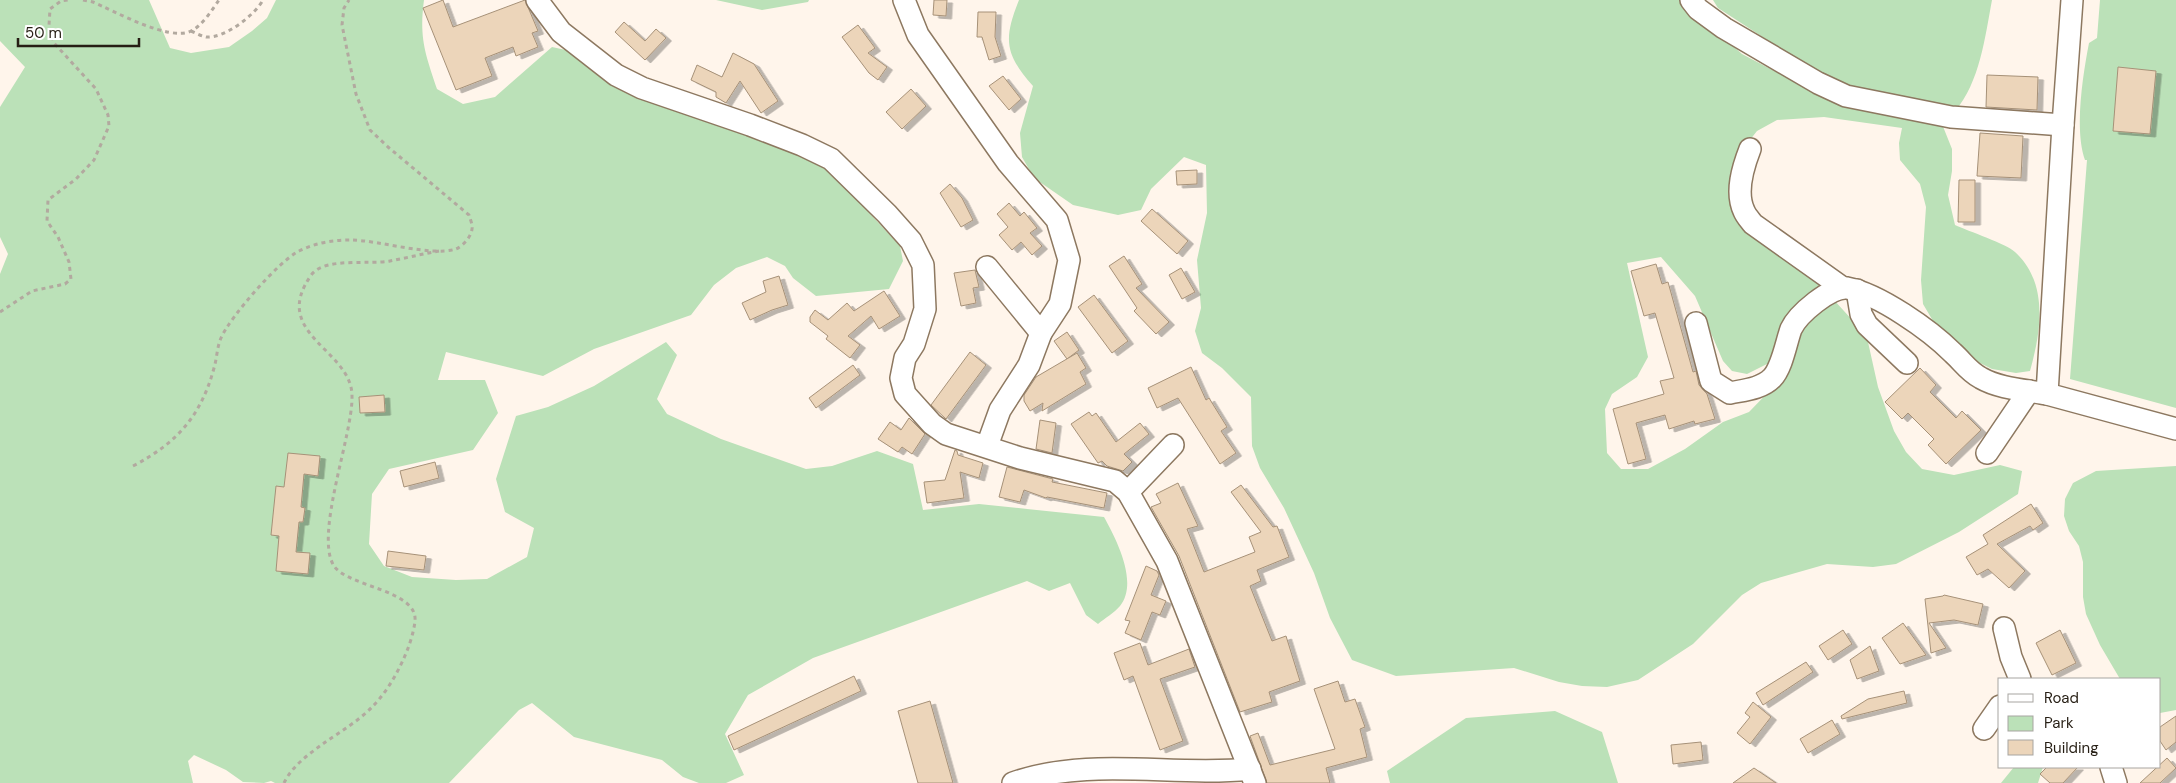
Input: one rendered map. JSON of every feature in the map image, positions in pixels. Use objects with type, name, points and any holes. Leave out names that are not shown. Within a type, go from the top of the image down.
[{"type":"street","points":[[537,0],[561,32],[616,75],[642,88],[785,138],[831,159],[887,214],[911,241],[923,265],[925,309],[914,344],[906,358],[901,378],[905,394],[932,424],[946,434],[1020,458],[1115,481],[1128,492],[1167,561],[1253,776],[1105,768],[1036,775],[1013,783]]},
{"type":"street","points":[[904,0],[918,35],[1008,163],[1057,220],[1069,260],[1060,304],[1042,333],[1028,365],[1000,410],[987,446]]},
{"type":"street","points":[[1691,0],[1698,9],[1724,28],[1818,83],[1846,96],[1951,117],[2062,125]]},
{"type":"street","points":[[1987,453],[2038,392],[2072,0]]},
{"type":"street","points":[[1750,149],[1743,166],[1741,184],[1744,212],[1753,224],[1850,289],[1909,318],[1954,353],[1967,369],[1984,380],[2038,392],[2176,429]]},
{"type":"street","points":[[987,267],[1042,333]]},
{"type":"street","points":[[1696,323],[1711,381],[1730,393],[1760,386],[1773,377],[1792,327],[1819,298],[1850,289]]},
{"type":"street","points":[[1850,289],[1867,325],[1907,363]]},
{"type":"street","points":[[1128,492],[1173,445]]},
{"type":"street","points":[[2004,628],[2011,657],[2020,678]]},
{"type":"street","points":[[1984,729],[1998,709]]},
{"type":"street","points":[[2111,768],[2116,783]]},
{"type":"path","points":[[0,312],[32,291],[65,284],[72,279],[69,262],[58,237],[47,221],[48,200],[76,179],[94,160],[109,126],[108,115],[96,88],[54,43],[49,25],[50,9],[61,1],[68,0]]},
{"type":"path","points":[[83,0],[93,2],[157,30],[177,35],[191,31],[211,12],[219,0]]},
{"type":"path","points":[[191,31],[206,37],[216,36],[233,28],[258,9],[263,0]]},
{"type":"path","points":[[284,783],[288,773],[302,760],[373,707],[384,693],[408,649],[415,618],[411,608],[395,596],[340,574],[332,564],[328,544],[332,498],[352,409],[353,393],[345,371],[312,338],[300,315],[300,298],[313,273],[330,264],[388,262],[439,250],[457,248],[469,238],[473,228],[469,215],[452,198],[388,147],[370,130],[356,94],[342,25],[344,8],[349,0]]},
{"type":"path","points":[[133,466],[156,454],[190,422],[204,397],[221,339],[235,315],[265,281],[298,252],[323,242],[352,240],[439,250]]},
{"type":"green space","points":[[0,0],[149,0],[170,48],[191,53],[229,47],[267,18],[276,0],[424,0],[422,25],[424,45],[437,89],[463,104],[495,97],[552,47],[575,52],[610,75],[752,114],[824,164],[900,246],[903,261],[889,289],[816,296],[793,278],[785,266],[767,257],[736,268],[714,285],[691,315],[594,349],[543,376],[446,352],[438,380],[485,380],[498,413],[473,450],[389,469],[372,494],[369,544],[384,566],[412,577],[456,580],[487,579],[527,557],[534,528],[505,512],[496,479],[516,416],[548,407],[594,386],[666,342],[677,355],[657,399],[667,414],[721,439],[806,469],[832,466],[877,451],[913,464],[923,510],[979,504],[1104,517],[1124,561],[1127,585],[1125,596],[1120,606],[1098,624],[1086,615],[1070,583],[1049,591],[1027,581],[813,658],[748,695],[725,734],[744,775],[726,783],[699,783],[683,777],[662,760],[574,737],[532,703],[519,710],[449,783],[243,782],[226,770],[194,755],[188,761],[193,783],[0,783],[0,274],[8,254],[0,237],[0,107],[25,67],[0,41]]},
{"type":"green space","points":[[716,0],[809,0],[808,2],[762,10]]},
{"type":"green space","points":[[1019,0],[1681,0],[1742,54],[1837,104],[1942,124],[1952,149],[1952,171],[1948,195],[1955,225],[2011,249],[2026,264],[2033,278],[2038,293],[2039,324],[2030,371],[2016,373],[1992,369],[1972,359],[1936,326],[1923,304],[1921,280],[1926,207],[1920,184],[1900,160],[1899,143],[1902,128],[1824,117],[1777,120],[1757,131],[1742,150],[1734,195],[1828,286],[1771,362],[1747,374],[1732,371],[1723,361],[1695,296],[1661,257],[1627,263],[1648,357],[1637,377],[1612,394],[1605,409],[1607,453],[1621,469],[1648,469],[1685,449],[1723,422],[1749,412],[1781,379],[1799,329],[1833,299],[1855,323],[1868,342],[1878,387],[1894,431],[1906,452],[1922,469],[1954,475],[2000,465],[2022,471],[2018,494],[1959,532],[1896,564],[1873,567],[1827,564],[1761,583],[1742,595],[1693,644],[1638,680],[1607,687],[1582,686],[1559,682],[1514,668],[1396,676],[1352,660],[1330,618],[1314,573],[1284,508],[1260,468],[1252,446],[1251,397],[1222,368],[1202,353],[1195,331],[1201,308],[1197,260],[1207,213],[1206,165],[1184,157],[1151,189],[1141,210],[1118,215],[1073,205],[1034,178],[1022,157],[1020,133],[1033,86],[1012,55],[1009,36],[1010,26]]},
{"type":"green space","points":[[1713,0],[1992,0],[1984,44],[1976,73],[1970,87],[1955,111],[1835,84],[1718,8]]},
{"type":"green space","points":[[2100,0],[2176,0],[2176,408],[2070,379],[2087,160],[2085,160],[2080,133],[2081,102],[2089,43],[2097,38]]},
{"type":"green space","points":[[2176,466],[2176,710],[2161,713],[2161,678],[2119,678],[2100,645],[2086,614],[2083,597],[2083,562],[2079,546],[2069,531],[2064,516],[2065,499],[2073,483],[2096,471]]},
{"type":"green space","points":[[1555,711],[1602,732],[1618,783],[1390,783],[1387,771],[1466,718]]},
{"type":"green space","points":[[2013,768],[2043,768],[2038,783],[2001,783]]},
{"type":"building","points":[[443,0],[453,27],[525,0],[538,31],[532,33],[538,47],[516,56],[513,47],[485,58],[492,76],[456,90],[423,8]]},
{"type":"building","points":[[934,0],[947,0],[946,16],[933,15]]},
{"type":"building","points":[[978,12],[996,12],[995,37],[1001,56],[989,60],[982,37],[977,37]]},
{"type":"building","points":[[624,22],[645,41],[656,29],[666,38],[645,60],[615,32]]},
{"type":"building","points":[[858,25],[875,48],[868,53],[887,67],[878,80],[869,73],[842,37]]},
{"type":"building","points":[[733,53],[754,64],[778,101],[761,113],[740,81],[726,103],[716,97],[716,92],[691,80],[697,65],[722,77]]},
{"type":"building","points":[[2118,67],[2156,71],[2150,134],[2113,131]]},
{"type":"building","points":[[1987,75],[2038,77],[2037,110],[1986,107]]},
{"type":"building","points":[[1003,76],[1021,99],[1009,110],[989,86]]},
{"type":"building","points":[[911,89],[926,106],[902,129],[886,112]]},
{"type":"building","points":[[1980,133],[2023,136],[2021,178],[1977,176]]},
{"type":"building","points":[[1197,170],[1197,184],[1177,185],[1176,171]]},
{"type":"building","points":[[1959,180],[1975,180],[1975,222],[1958,222]]},
{"type":"building","points":[[950,184],[962,198],[973,220],[961,227],[940,193]]},
{"type":"building","points":[[1009,203],[1020,216],[1024,212],[1037,228],[1030,233],[1042,246],[1032,255],[1021,242],[1012,250],[999,235],[1008,227],[997,214]]},
{"type":"building","points":[[1152,209],[1188,241],[1177,254],[1141,221]]},
{"type":"building","points":[[1124,256],[1142,284],[1136,288],[1169,322],[1156,334],[1134,311],[1137,308],[1109,266]]},
{"type":"building","points":[[1656,264],[1662,284],[1668,282],[1693,372],[1696,371],[1699,385],[1707,394],[1715,419],[1695,424],[1694,421],[1669,429],[1665,415],[1636,423],[1646,459],[1628,464],[1613,409],[1664,394],[1660,381],[1674,378],[1655,313],[1644,316],[1631,271]]},
{"type":"building","points":[[1181,268],[1195,292],[1182,299],[1169,275]]},
{"type":"building","points":[[975,270],[979,287],[973,288],[976,303],[961,306],[954,273]]},
{"type":"building","points":[[779,276],[788,305],[750,320],[742,303],[766,292],[763,281]]},
{"type":"building","points":[[884,291],[900,316],[879,329],[871,316],[848,336],[860,345],[850,358],[826,339],[828,336],[810,322],[810,317],[815,310],[828,320],[847,303],[854,311]]},
{"type":"building","points":[[1094,295],[1128,341],[1112,353],[1078,307]]},
{"type":"building","points":[[1067,332],[1079,350],[1067,359],[1054,341]]},
{"type":"building","points":[[970,352],[986,365],[946,419],[931,405]]},
{"type":"building","points":[[1077,353],[1086,368],[1080,372],[1086,384],[1042,411],[1043,403],[1030,411],[1024,401],[1024,395],[1036,377]]},
{"type":"building","points":[[853,365],[860,375],[816,408],[809,398]]},
{"type":"building","points":[[1191,367],[1206,400],[1209,398],[1227,427],[1221,431],[1236,453],[1220,464],[1178,398],[1157,408],[1148,388]]},
{"type":"building","points":[[1920,368],[1936,385],[1930,392],[1956,418],[1962,411],[1981,430],[1946,464],[1928,445],[1934,439],[1908,413],[1902,419],[1885,402]]},
{"type":"building","points":[[384,395],[385,412],[360,413],[359,397]]},
{"type":"building","points":[[1089,412],[1092,416],[1096,413],[1116,442],[1140,423],[1149,434],[1124,454],[1132,462],[1123,471],[1107,466],[1102,461],[1098,463],[1071,424]]},
{"type":"building","points":[[909,418],[925,434],[912,454],[902,447],[898,452],[878,439],[890,422],[901,430]]},
{"type":"building","points":[[1040,420],[1056,423],[1052,453],[1036,449]]},
{"type":"building","points":[[955,450],[958,455],[983,463],[979,478],[960,472],[964,498],[927,503],[924,482],[945,480]]},
{"type":"building","points":[[288,453],[320,456],[318,476],[304,474],[301,507],[305,508],[303,522],[299,522],[296,552],[310,553],[308,574],[276,571],[279,536],[271,535],[276,486],[284,487]]},
{"type":"building","points":[[435,462],[439,478],[404,487],[400,471]]},
{"type":"building","points":[[1007,467],[1053,479],[1052,482],[1107,493],[1104,508],[1046,498],[1024,490],[1020,502],[999,497]]},
{"type":"building","points":[[1178,483],[1198,526],[1187,529],[1204,572],[1255,552],[1249,537],[1261,532],[1231,492],[1241,485],[1273,527],[1277,526],[1289,557],[1257,570],[1261,581],[1250,586],[1272,641],[1286,636],[1300,681],[1269,692],[1272,702],[1240,712],[1179,556],[1151,507],[1161,503],[1156,494]]},
{"type":"building","points":[[2031,504],[2043,523],[2033,530],[2030,526],[1997,544],[2025,571],[2009,588],[1988,569],[1977,575],[1966,557],[1988,544],[1983,535]]},
{"type":"building","points":[[388,551],[426,556],[424,570],[386,566]]},
{"type":"building","points":[[1146,566],[1157,571],[1159,575],[1151,595],[1166,601],[1160,615],[1152,612],[1141,640],[1125,633],[1130,621],[1125,620]]},
{"type":"building","points":[[1944,595],[1983,604],[1978,625],[1954,620],[1929,623],[1946,648],[1931,653],[1925,599]]},
{"type":"building","points":[[1903,623],[1926,655],[1900,664],[1882,638]]},
{"type":"building","points":[[1843,630],[1852,644],[1828,660],[1819,646]]},
{"type":"building","points":[[2060,630],[2076,663],[2052,675],[2036,643]]},
{"type":"building","points":[[1140,643],[1148,665],[1189,649],[1195,667],[1160,679],[1183,741],[1160,750],[1133,676],[1124,680],[1114,653]]},
{"type":"building","points":[[1870,646],[1879,671],[1857,679],[1850,660]]},
{"type":"building","points":[[1806,662],[1813,672],[1763,705],[1756,693]]},
{"type":"building","points":[[854,676],[861,691],[734,750],[728,736]]},
{"type":"building","points":[[1338,681],[1345,702],[1355,699],[1365,727],[1360,729],[1367,757],[1326,768],[1330,783],[1267,783],[1250,736],[1258,733],[1270,765],[1335,749],[1314,689]]},
{"type":"building","points":[[1904,691],[1907,703],[1842,719],[1841,716],[1868,699]]},
{"type":"building","points":[[930,701],[953,783],[918,783],[898,711]]},
{"type":"building","points":[[1753,702],[1771,717],[1750,744],[1737,733],[1750,717],[1745,713]]},
{"type":"building","points":[[2176,716],[2176,742],[2166,750],[2161,742],[2161,726]]},
{"type":"building","points":[[1832,720],[1840,734],[1808,753],[1800,739]]},
{"type":"building","points":[[1701,742],[1703,760],[1673,764],[1671,745]]},
{"type":"building","points":[[2167,758],[2176,768],[2160,783],[2140,783],[2156,768],[2161,768],[2161,764]]},
{"type":"building","points":[[1754,768],[1776,783],[1733,783]]},
{"type":"building","points":[[2046,768],[2077,768],[2063,783],[2050,783],[2040,774]]}]
